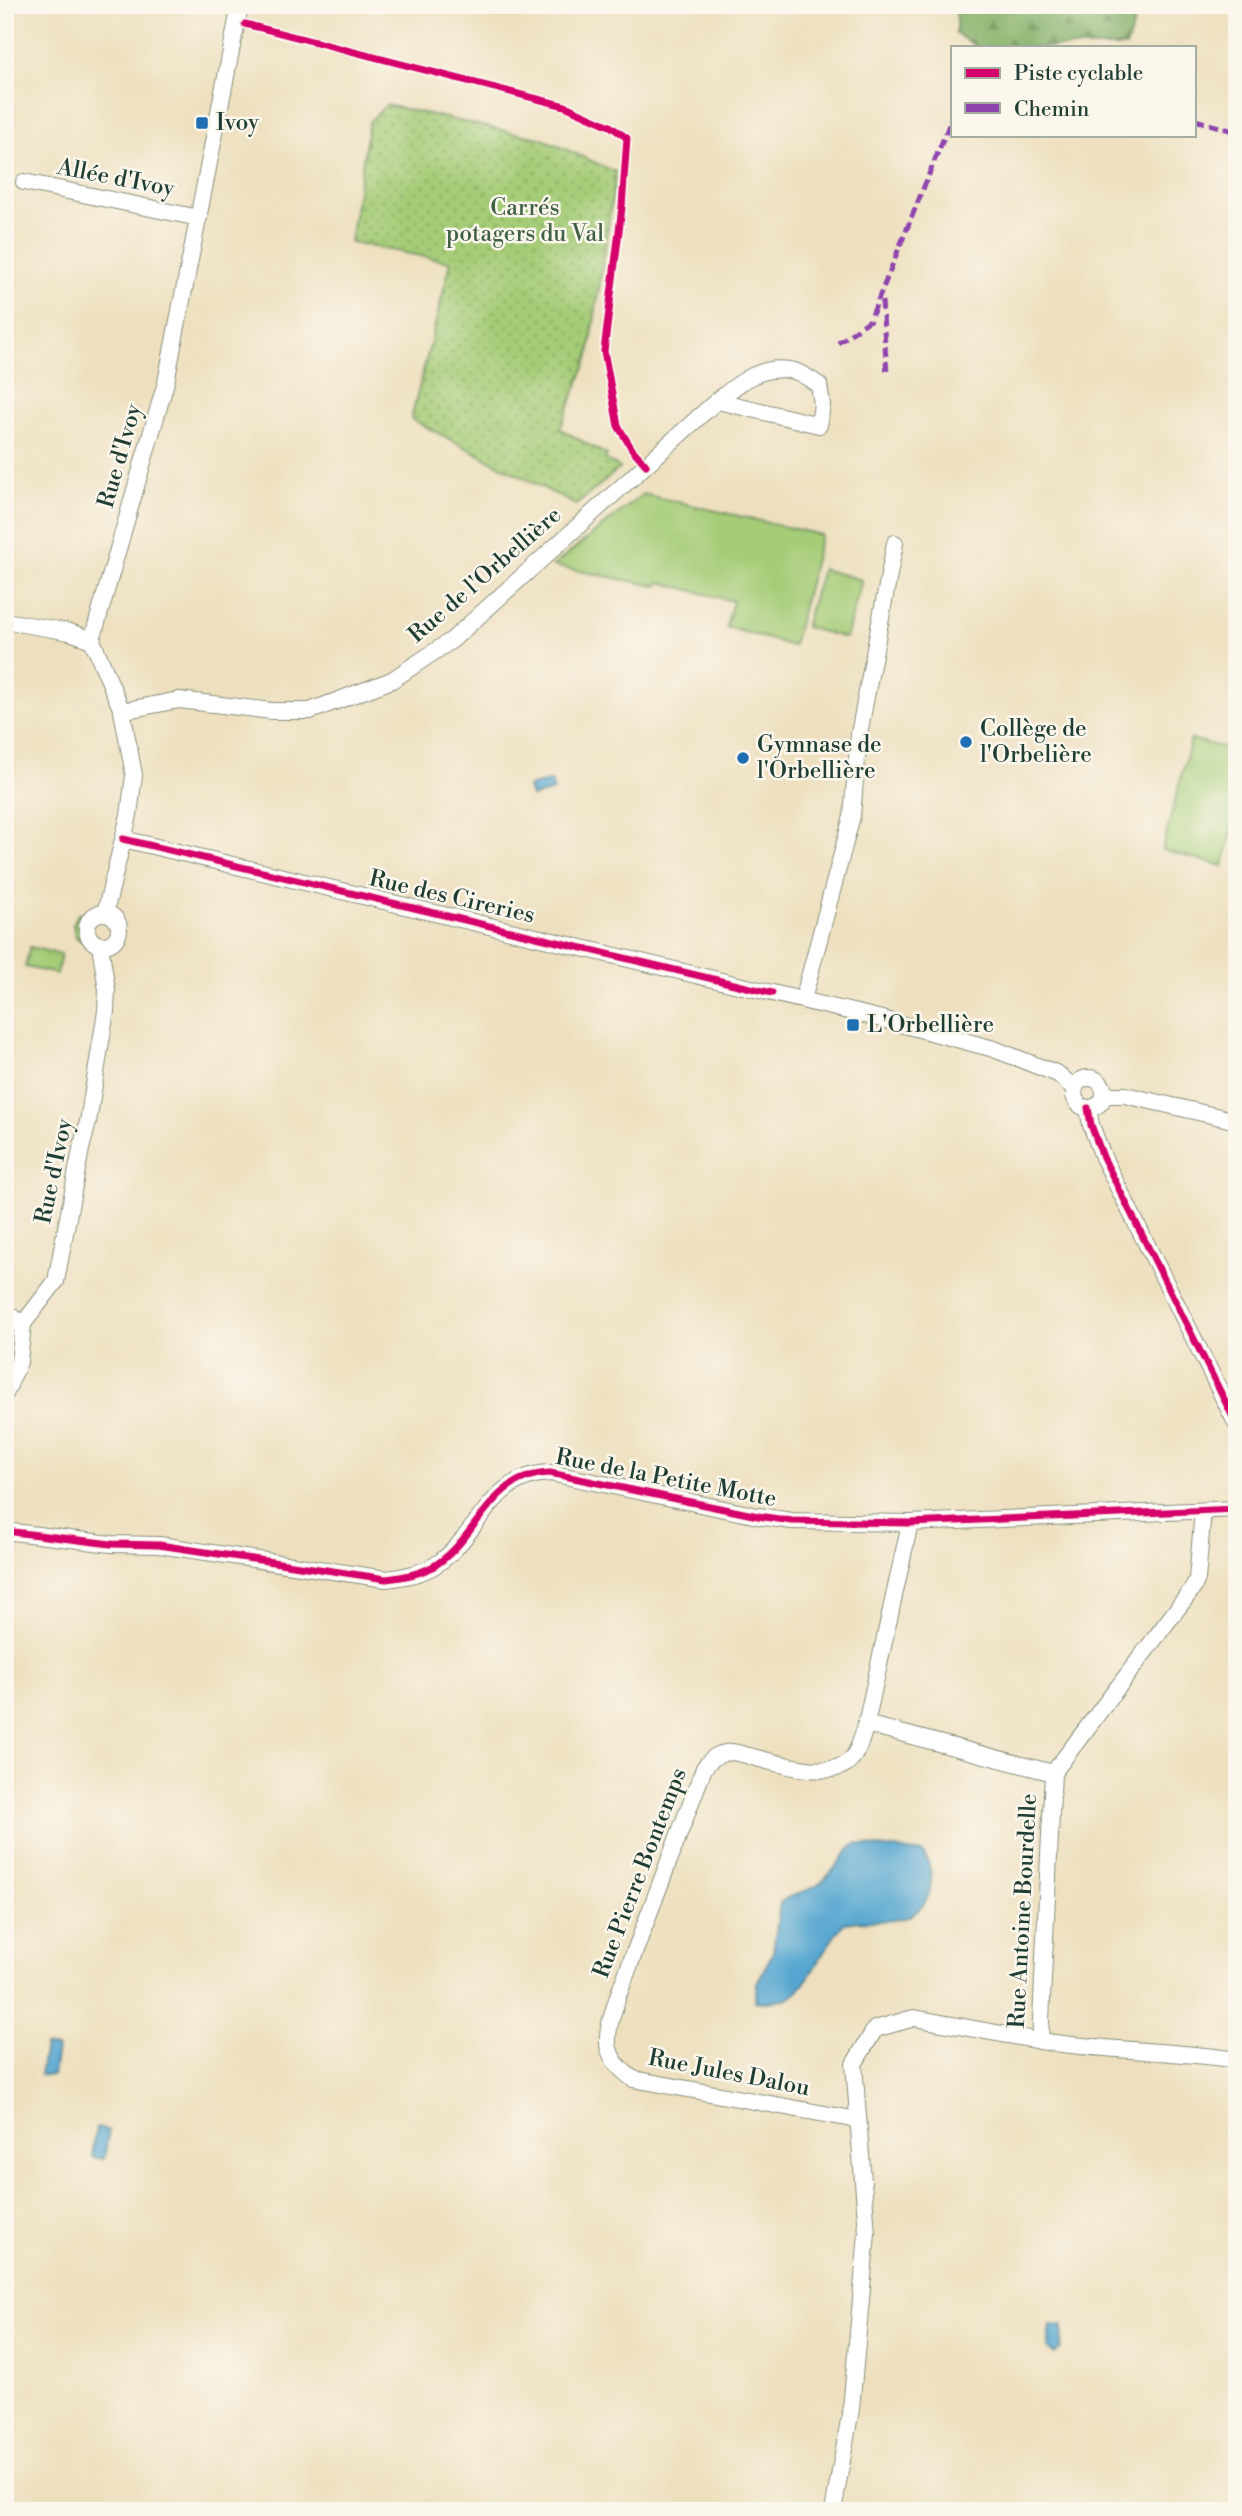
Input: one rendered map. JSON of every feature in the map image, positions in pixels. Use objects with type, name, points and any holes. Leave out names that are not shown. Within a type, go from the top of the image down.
[{"type":"street","name":"Rue d'Ivoy","points":[[92,640],[166,382],[240,5]]},
{"type":"street","name":"Allée d'Ivoy","points":[[24,182],[199,218]]},
{"type":"street","name":"Rue de l'Orbellière","points":[[122,711],[179,700],[272,711],[310,711],[392,680],[452,640],[718,401],[741,381],[767,369],[795,371],[819,385],[822,404],[819,425],[718,401]]},
{"type":"street","points":[[803,1000],[852,816],[859,734],[895,543]]},
{"type":"street","points":[[5,621],[70,632],[92,640],[122,711],[134,775],[123,839],[105,913]]},
{"type":"street","name":"Rue des Cireries","points":[[123,839],[803,1000],[994,1049],[1058,1074],[1075,1089]]},
{"type":"street","points":[[105,913],[117,920],[120,930],[115,940],[100,945],[88,936],[87,925],[93,916],[105,913]]},
{"type":"street","name":"Rue d'Ivoy","points":[[23,1324],[56,1281],[88,1122],[106,1011],[107,990],[100,945]]},
{"type":"street","points":[[1084,1079],[1094,1079],[1102,1085],[1104,1095],[1099,1105],[1088,1108],[1077,1102],[1075,1089],[1084,1079]]},
{"type":"street","points":[[1104,1095],[1125,1095],[1237,1121]]},
{"type":"street","points":[[1088,1108],[1090,1125],[1103,1157],[1237,1425]]},
{"type":"street","points":[[5,1312],[23,1324],[19,1362],[5,1394]]},
{"type":"street","name":"Rue de la Petite Motte","points":[[5,1531],[111,1544],[159,1545],[368,1577],[404,1577],[436,1565],[453,1551],[504,1488],[521,1478],[550,1473],[792,1521],[910,1523],[1237,1509]]},
{"type":"street","name":"Rue Antoine Bourdelle","points":[[833,2511],[851,2409],[867,2233],[854,2064],[875,2029],[914,2018],[1040,2041],[1053,1773],[1194,1588],[1203,1511]]},
{"type":"street","points":[[910,1523],[866,1724],[1053,1773]]},
{"type":"street","name":"Rue Pierre Bontemps","points":[[607,2047],[606,2034],[618,1996],[704,1768],[711,1758],[719,1753],[733,1752],[818,1771],[834,1769],[848,1763],[859,1746],[866,1724]]},
{"type":"street","points":[[1040,2041],[1076,2047],[1170,2052],[1237,2060]]},
{"type":"street","name":"Rue Jules Dalou","points":[[607,2047],[617,2067],[633,2078],[858,2120]]},
{"type":"green space","points":[[956,5],[1140,5],[1126,46],[976,46],[956,34]]},
{"type":"green space","name":"Carrés potagers du Val","points":[[386,105],[543,139],[616,172],[589,356],[560,429],[607,455],[605,459],[620,468],[576,505],[411,419],[451,262],[350,242],[369,122]]},
{"type":"green space","points":[[643,494],[821,535],[793,646],[726,627],[733,601],[659,582],[657,586],[553,566]]},
{"type":"green space","points":[[822,569],[862,580],[846,638],[805,627]]},
{"type":"green space","points":[[1191,739],[1237,751],[1237,814],[1223,866],[1162,850]]},
{"type":"green space","points":[[88,912],[84,921],[83,941],[76,938],[73,925],[78,914]]},
{"type":"green space","points":[[30,947],[61,954],[57,974],[25,967]]},
{"type":"water","points":[[551,781],[554,791],[531,797],[528,787]]},
{"type":"water","points":[[856,1844],[923,1853],[930,1868],[931,1879],[930,1891],[921,1907],[903,1919],[844,1923],[799,1990],[777,2001],[755,2001],[757,1983],[773,1952],[780,1903],[822,1882]]},
{"type":"water","points":[[45,2046],[57,2048],[53,2076],[40,2075]]},
{"type":"water","points":[[96,2128],[109,2130],[104,2159],[92,2157]]},
{"type":"water","points":[[1051,2325],[1063,2326],[1061,2350],[1054,2354],[1048,2349]]},
{"type":"marked path","points":[[838,343],[870,320],[951,120]]},
{"type":"marked path","points":[[1196,120],[1237,132]]},
{"type":"marked path","points":[[882,301],[887,374]]},
{"type":"cycle path","points":[[245,24],[565,106],[610,126],[627,138],[622,207],[604,351],[618,426],[646,465]]},
{"type":"cycle path","points":[[123,839],[772,993]]},
{"type":"cycle path","points":[[1088,1108],[1091,1125],[1103,1157],[1237,1425]]},
{"type":"cycle path","points":[[5,1531],[111,1544],[159,1545],[386,1579],[419,1573],[437,1564],[452,1552],[499,1495],[529,1476],[550,1473],[792,1521],[910,1523],[1237,1509]]},
{"type":"place","name":"Ivoy","points":[[202,123]]},
{"type":"place","name":"Collège de l'Orbelière","points":[[966,742]]},
{"type":"place","name":"Gymnase de l'Orbellière","points":[[743,758]]},
{"type":"place","name":"L'Orbellière","points":[[853,1025]]}]
